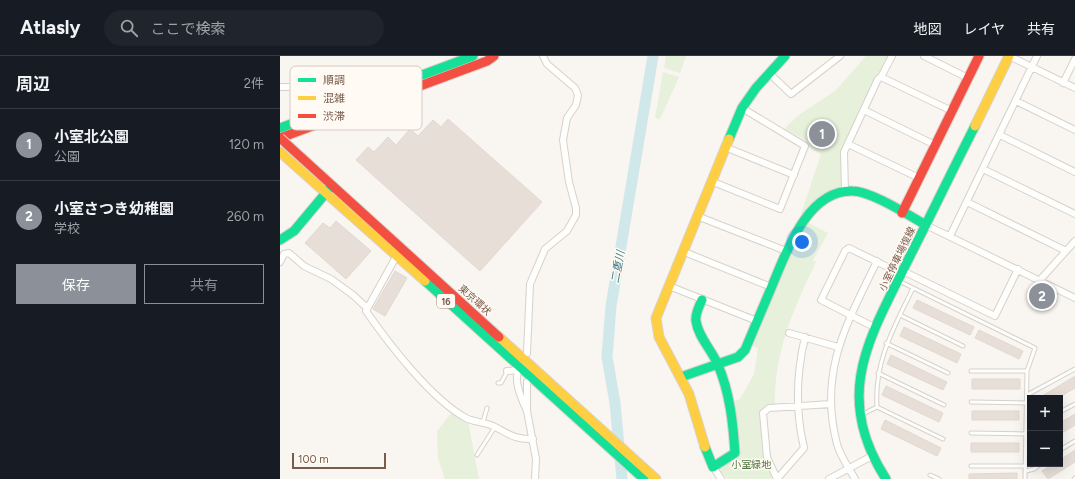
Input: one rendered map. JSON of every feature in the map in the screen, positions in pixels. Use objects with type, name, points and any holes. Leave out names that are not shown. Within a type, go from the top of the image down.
[{"type":"main road","points":[[422,75],[473,56]]},
{"type":"main road","points":[[422,85],[487,61],[494,56]]},
{"type":"main road","points":[[702,300],[698,309],[696,320],[699,330],[718,365],[732,409],[735,453],[713,467],[708,457],[689,394],[657,331],[656,318],[742,108],[756,88],[785,56]]},
{"type":"main road","points":[[902,213],[979,56]]},
{"type":"main road","name":"小室停車場復線","points":[[886,479],[872,456],[860,415],[860,375],[865,354],[901,275],[1009,56]]},
{"type":"main road","points":[[280,128],[290,124]]},
{"type":"main road","points":[[280,138],[302,130]]},
{"type":"main road","name":"東京環状","points":[[280,138],[656,479]]},
{"type":"main road","name":"東京環状","points":[[280,152],[397,255],[519,368],[644,479]]},
{"type":"main road","points":[[280,240],[294,231],[333,186]]},
{"type":"main road","points":[[681,378],[738,357],[745,350],[794,235],[806,219],[830,196],[845,191],[861,193],[926,225]]},
{"type":"street","points":[[527,353],[530,284],[545,248],[567,231],[576,215],[576,208],[569,182],[563,140],[567,118],[576,105],[578,95],[575,88],[547,64],[543,56]]},
{"type":"street","points":[[770,73],[791,94],[840,56]]},
{"type":"street","points":[[845,191],[844,161],[848,144],[878,79],[881,77],[892,56]]},
{"type":"street","points":[[924,56],[968,78]]},
{"type":"street","points":[[1009,56],[1075,88]]},
{"type":"street","points":[[950,236],[1037,56]]},
{"type":"street","points":[[1063,82],[1075,59]]},
{"type":"street","points":[[881,77],[952,111]]},
{"type":"street","points":[[1016,101],[1075,130]]},
{"type":"street","points":[[711,181],[780,209],[805,146],[803,143],[742,108]]},
{"type":"street","points":[[864,110],[935,145]]},
{"type":"street","points":[[1000,135],[1075,172]]},
{"type":"street","points":[[848,144],[919,178]]},
{"type":"street","points":[[725,147],[794,174]]},
{"type":"street","points":[[983,169],[1075,214]]},
{"type":"street","points":[[967,202],[1066,251]]},
{"type":"street","points":[[697,216],[786,251]]},
{"type":"street","points":[[926,225],[1075,298]]},
{"type":"street","points":[[1040,280],[1075,241]]},
{"type":"street","points":[[876,328],[821,300],[845,251],[852,248],[901,275],[996,316],[1018,270]]},
{"type":"street","points":[[682,252],[771,287]]},
{"type":"street","points":[[280,262],[284,254],[289,253],[304,266],[337,283],[367,308]]},
{"type":"street","points":[[397,255],[366,311],[378,329],[440,400],[466,418],[483,422],[517,438],[532,439]]},
{"type":"street","points":[[855,479],[837,444],[831,404],[833,369],[838,347],[851,315],[877,261]]},
{"type":"street","points":[[669,286],[757,322]]},
{"type":"street","points":[[789,333],[838,347]]},
{"type":"street","points":[[805,337],[798,366],[797,406],[804,448],[777,479],[767,457],[763,413],[769,408],[797,406],[831,404]]},
{"type":"street","points":[[507,371],[519,368],[517,380],[527,411],[536,459],[535,479]]},
{"type":"street","points":[[527,382],[527,411]]},
{"type":"street","points":[[829,479],[872,456]]},
{"type":"street","points":[[713,467],[722,479]]},
{"type":"lane","points":[[901,275],[913,288],[1035,348],[1027,371],[1027,395],[1075,369]]},
{"type":"lane","points":[[877,407],[878,373],[886,344],[913,288]]},
{"type":"lane","points":[[900,315],[963,346]]},
{"type":"lane","points":[[886,344],[948,373]]},
{"type":"lane","points":[[498,383],[501,383],[504,380],[507,371]]},
{"type":"lane","points":[[971,371],[1027,371]]},
{"type":"lane","points":[[878,373],[944,405]]},
{"type":"lane","points":[[971,402],[1027,403]]},
{"type":"lane","points":[[1063,410],[1075,404]]},
{"type":"lane","points":[[860,415],[877,407]]},
{"type":"lane","points":[[877,407],[943,439]]},
{"type":"lane","points":[[483,422],[487,408]]},
{"type":"lane","points":[[476,455],[495,427]]},
{"type":"lane","points":[[972,433],[1027,432]]},
{"type":"lane","points":[[1063,448],[1075,441]]},
{"type":"lane","points":[[1026,479],[1027,449]]},
{"type":"lane","points":[[971,466],[1026,466]]},
{"type":"lane","points":[[1026,471],[1036,467]]},
{"type":"lane","points":[[930,475],[939,479]]},
{"type":"green space","points":[[666,56],[686,56],[680,73],[664,68]]},
{"type":"green space","points":[[866,56],[889,56],[845,144],[842,184],[840,188],[831,191],[804,216],[801,214],[821,154],[807,146],[805,140],[784,129],[800,114],[835,91]]},
{"type":"green space","points":[[663,72],[679,77],[660,119],[655,118]]},
{"type":"green space","name":"小室緑地","points":[[808,223],[828,233],[813,260],[816,262],[800,296],[787,331],[778,366],[775,404],[766,405],[760,412],[764,457],[772,476],[771,479],[727,479],[720,471],[721,466],[739,455],[732,402],[740,399],[754,374],[758,348],[752,346],[791,250]]},
{"type":"green space","points":[[454,410],[467,416],[479,479],[445,479],[438,458],[437,431]]},
{"type":"building","points":[[448,119],[542,202],[480,271],[356,160],[368,147],[374,152],[388,137],[396,145],[409,130],[418,136],[433,120],[441,127]]},
{"type":"building","points":[[336,221],[371,251],[346,279],[305,243],[323,223],[330,228]]},
{"type":"building","points":[[395,271],[407,278],[385,316],[373,309]]},
{"type":"building","points":[[917,300],[974,327],[970,335],[913,308]]},
{"type":"building","points":[[904,327],[961,354],[957,363],[900,336]]},
{"type":"building","points":[[979,330],[1023,351],[1019,359],[975,338]]},
{"type":"building","points":[[891,355],[947,382],[943,390],[887,364]]},
{"type":"building","points":[[1075,376],[1075,388],[1063,395],[1044,395]]},
{"type":"building","points":[[972,379],[1020,379],[1020,389],[972,389]]},
{"type":"building","points":[[886,386],[943,413],[939,422],[882,395]]},
{"type":"building","points":[[972,411],[1019,411],[1019,420],[972,420]]},
{"type":"building","points":[[1075,414],[1075,425],[1063,432],[1063,421]]},
{"type":"building","points":[[885,420],[941,448],[937,456],[881,429]]},
{"type":"building","points":[[971,443],[1019,443],[1019,452],[971,452]]},
{"type":"building","points":[[1075,450],[1075,462],[1048,479],[1042,471],[1048,467],[1063,467],[1063,458]]},
{"type":"building","points":[[1017,473],[1017,479],[969,479],[969,474]]},
{"type":"waterway","name":"二重川","points":[[622,479],[615,403],[607,357],[611,306],[653,56]]},
{"type":"traffic: fast","points":[[422,75],[473,56]]},
{"type":"traffic: fast","points":[[729,139],[742,108],[756,88],[785,56]]},
{"type":"traffic: fast","points":[[280,128],[290,124]]},
{"type":"traffic: fast","points":[[886,479],[870,448],[861,419],[859,392],[863,365],[871,339],[882,312],[975,126]]},
{"type":"traffic: fast","points":[[280,240],[294,231],[330,188]]},
{"type":"traffic: fast","points":[[681,377],[738,357],[745,350],[792,241],[800,226],[822,201],[836,193],[852,191],[860,192],[879,199],[926,225]]},
{"type":"traffic: fast","points":[[425,281],[644,479]]},
{"type":"traffic: fast","points":[[702,300],[696,318],[697,327],[715,359],[722,376],[732,419],[735,453],[713,467],[705,447]]},
{"type":"traffic: slow","points":[[975,126],[1009,56]]},
{"type":"traffic: slow","points":[[705,447],[689,394],[659,337],[656,318],[729,139]]},
{"type":"traffic: slow","points":[[280,152],[425,281]]},
{"type":"traffic: slow","points":[[499,337],[656,479]]},
{"type":"traffic: jam","points":[[422,85],[487,61],[494,56]]},
{"type":"traffic: jam","points":[[902,213],[979,56]]},
{"type":"traffic: jam","points":[[280,138],[302,130]]},
{"type":"traffic: jam","points":[[280,138],[302,158]]},
{"type":"traffic: jam","points":[[302,158],[499,337]]},
{"type":"place","name":"小室北公園","points":[[822,134]]},
{"type":"place","name":"小室さつき幼稚園","points":[[1042,296]]}]
